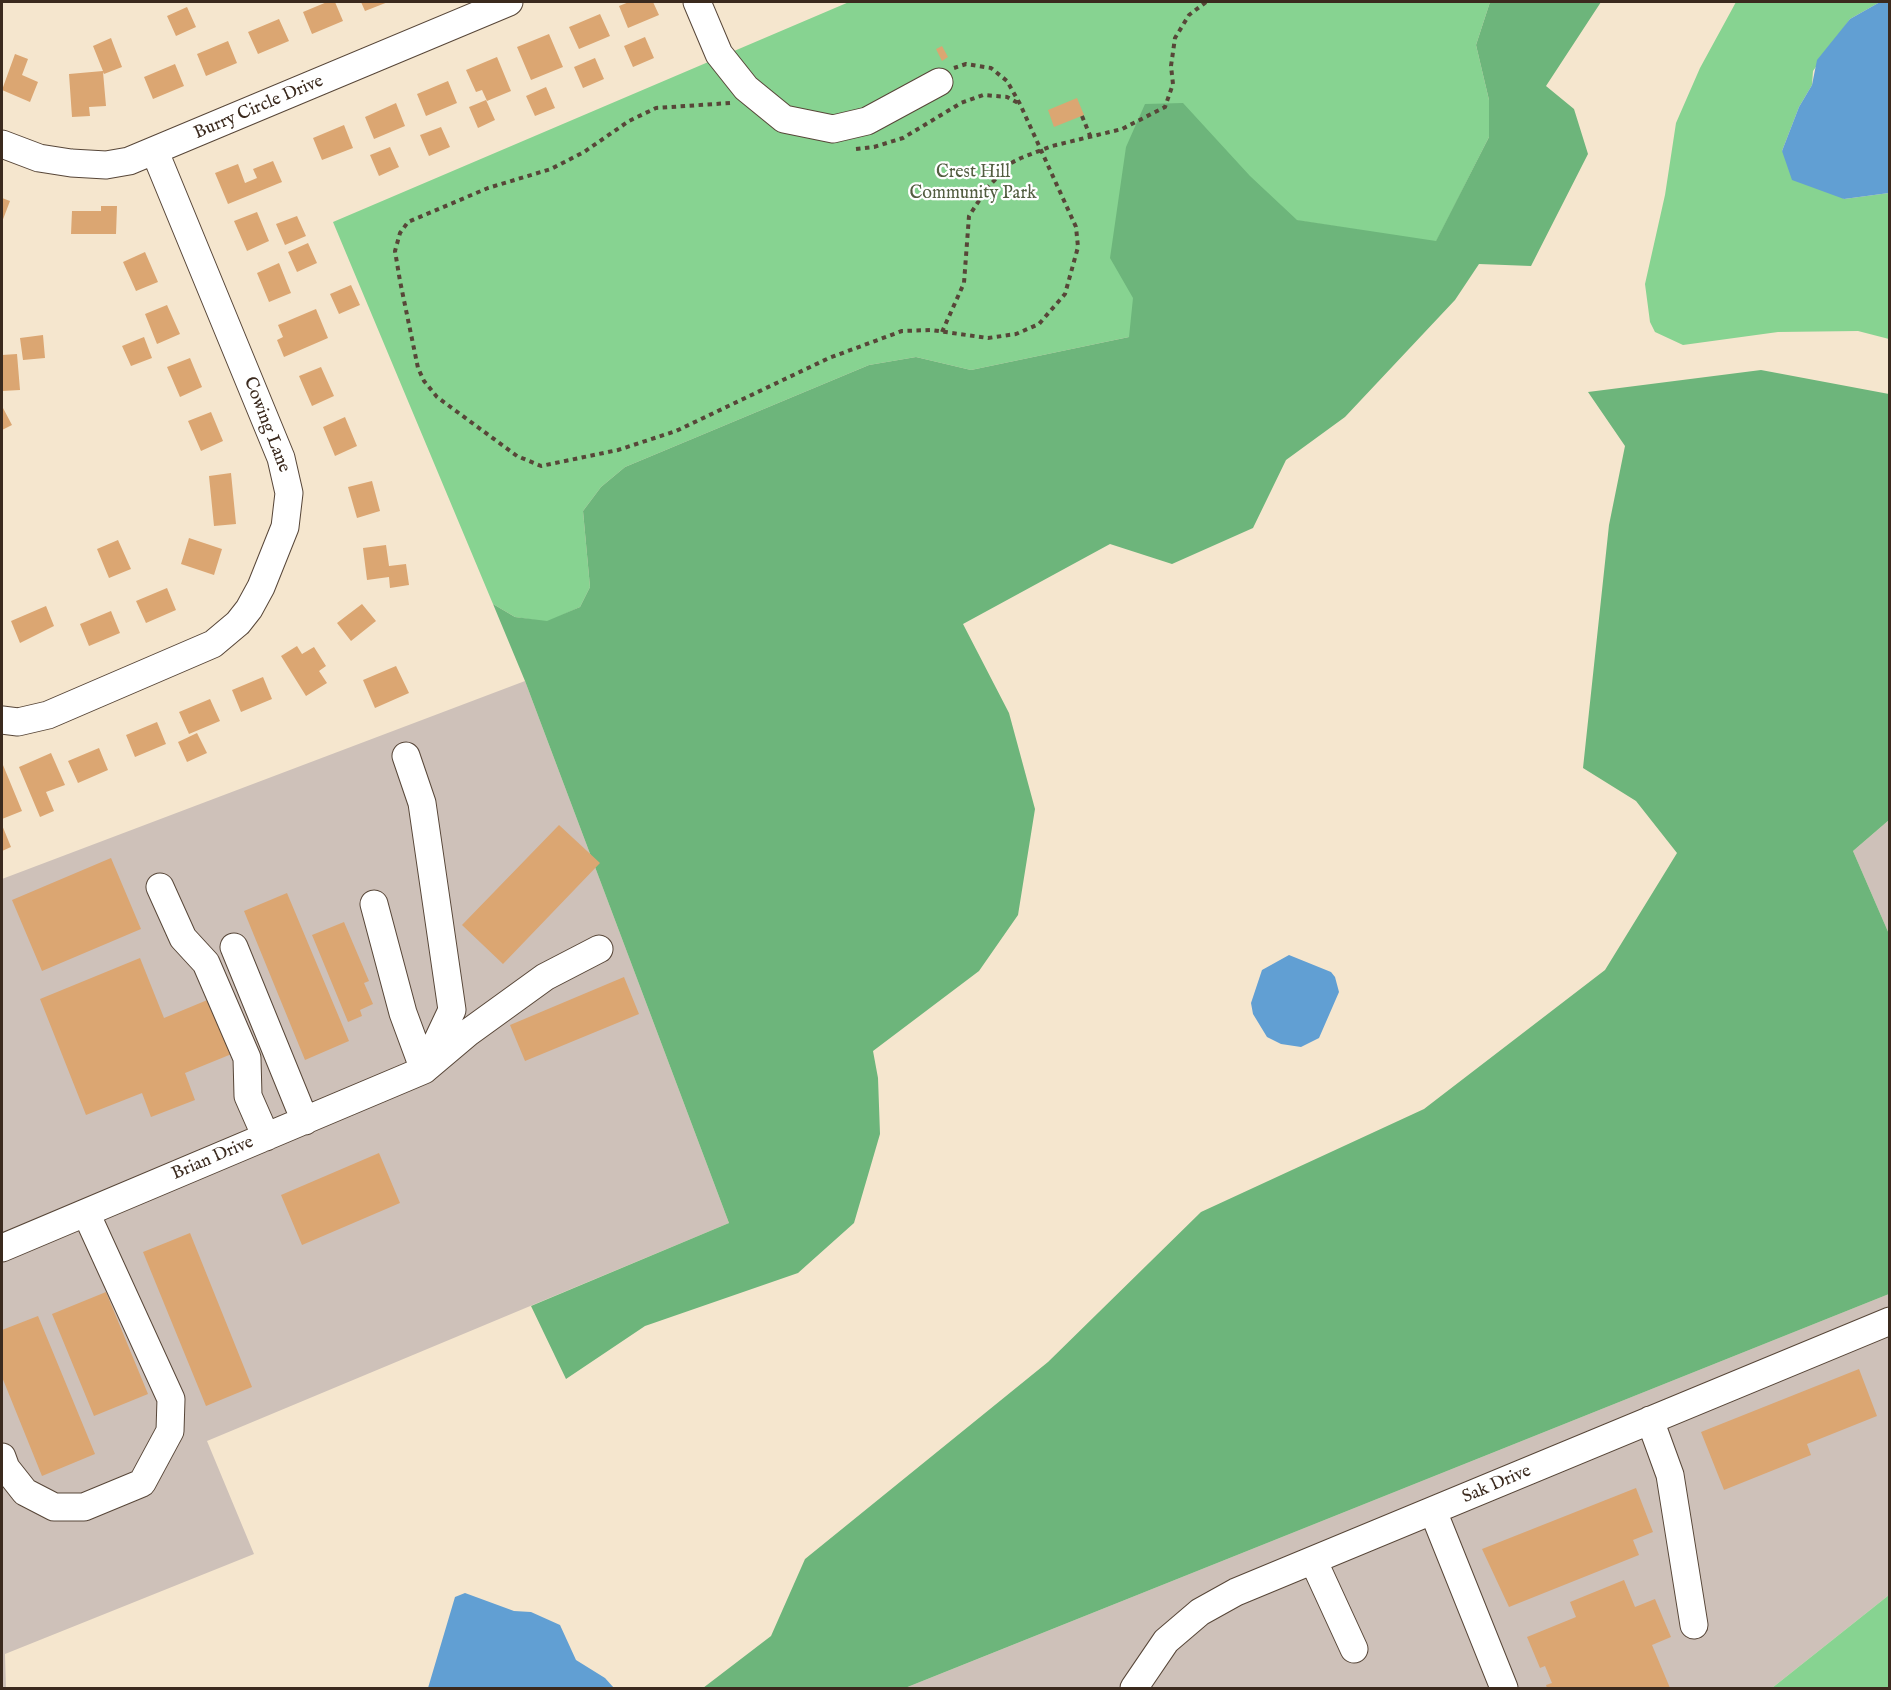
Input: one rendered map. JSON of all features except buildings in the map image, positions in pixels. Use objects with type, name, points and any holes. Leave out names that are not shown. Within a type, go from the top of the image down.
[{"type":"street","name":"Burry Circle Drive","points":[[2,144],[39,158],[89,165],[129,161],[509,2]]},
{"type":"street","points":[[697,2],[719,54],[746,88],[784,119],[834,129],[867,121],[939,82]]},
{"type":"street","name":"Cowing Lane","points":[[2,720],[18,722],[48,716],[213,644],[238,623],[249,609],[261,587],[285,526],[289,493],[281,458],[155,152]]},
{"type":"street","points":[[406,756],[422,803],[452,1010],[424,1070]]},
{"type":"street","points":[[160,887],[183,938],[206,963],[247,1058],[248,1096],[266,1137]]},
{"type":"street","points":[[374,904],[403,1013],[424,1070]]},
{"type":"street","points":[[234,947],[305,1121]]},
{"type":"street","name":"Brian Drive","points":[[2,1248],[424,1070],[470,1032],[545,977],[599,949]]},
{"type":"street","points":[[2,1457],[6,1468],[25,1492],[54,1507],[84,1507],[142,1482],[170,1431],[171,1399],[86,1213]]},
{"type":"street","name":"Sak Drive","points":[[1134,1689],[1166,1641],[1200,1612],[1236,1592],[1314,1562],[1890,1320]]},
{"type":"street","points":[[1650,1420],[1670,1475],[1694,1625]]},
{"type":"street","points":[[1433,1512],[1504,1689]]},
{"type":"street","points":[[1314,1562],[1354,1649]]},
{"type":"path","points":[[942,332],[964,283],[969,216],[988,187],[1011,163],[1041,150],[1091,138],[1141,121],[1165,107],[1173,84],[1172,59],[1175,38],[1189,15],[1206,2]]},
{"type":"path","points":[[709,103],[656,108],[629,121],[584,152],[550,169],[488,188],[418,218],[403,228],[395,251],[418,368],[424,381],[436,397],[516,456],[542,466],[618,450],[676,431],[870,341],[902,331],[942,332],[988,338],[1016,334],[1039,324],[1065,294],[1078,247],[1076,227],[1007,81],[991,68],[966,64],[945,70],[939,82]]},
{"type":"path","points":[[1082,116],[1091,138]]},
{"type":"shaded area","points":[[525,681],[729,1223],[207,1441],[254,1554],[5,1654],[6,1688],[2,1688],[2,879]]},
{"type":"shaded area","points":[[1889,820],[1889,934],[1853,851]]},
{"type":"shaded area","points":[[1889,1294],[1889,1595],[1772,1688],[905,1688]]},
{"type":"green space","name":"Crest Hill Community Park","points":[[849,2],[1490,2],[1476,45],[1489,100],[1489,137],[1436,242],[1274,217],[1129,337],[971,370],[916,357],[869,365],[625,467],[601,487],[583,511],[590,587],[580,607],[547,622],[515,617],[493,604],[333,222]]},
{"type":"green space","points":[[1490,2],[1601,2],[1546,86],[1574,109],[1588,154],[1531,266],[1479,264],[1455,300],[1345,417],[1286,460],[1253,528],[1172,564],[1110,544],[963,624],[1009,713],[1035,809],[1018,915],[979,971],[873,1051],[878,1078],[880,1134],[854,1223],[798,1273],[645,1326],[566,1379],[531,1306],[729,1223],[525,681],[493,604],[515,617],[547,621],[580,607],[590,587],[583,511],[601,487],[625,467],[869,365],[916,357],[971,370],[1129,337],[1133,298],[1110,258],[1126,147],[1145,104],[1183,103],[1250,176],[1297,220],[1436,241],[1489,137],[1489,100],[1476,45]]},
{"type":"green space","points":[[1736,2],[1880,2],[1850,19],[1813,71],[1812,85],[1799,107],[1782,151],[1844,199],[1889,193],[1889,339],[1858,331],[1778,332],[1683,345],[1655,332],[1650,322],[1645,284],[1665,195],[1676,123],[1700,68]]},
{"type":"green space","points":[[1761,370],[1889,394],[1889,820],[1853,851],[1889,934],[1889,1294],[905,1688],[703,1688],[771,1636],[805,1559],[1048,1362],[1201,1212],[1424,1109],[1605,970],[1677,853],[1636,801],[1583,768],[1609,525],[1625,446],[1588,392]]},
{"type":"green space","points":[[1889,1595],[1889,1688],[1772,1688]]},
{"type":"water","points":[[1880,2],[1890,2],[1889,193],[1844,199],[1792,180],[1782,151],[1799,107],[1812,85],[1817,60],[1850,19]]},
{"type":"water","points":[[1289,955],[1331,972],[1335,977],[1339,992],[1319,1038],[1301,1047],[1281,1044],[1267,1037],[1253,1014],[1251,1003],[1262,970]]},
{"type":"water","points":[[465,1593],[514,1611],[531,1612],[560,1625],[576,1660],[605,1678],[614,1688],[428,1688],[455,1597]]}]
